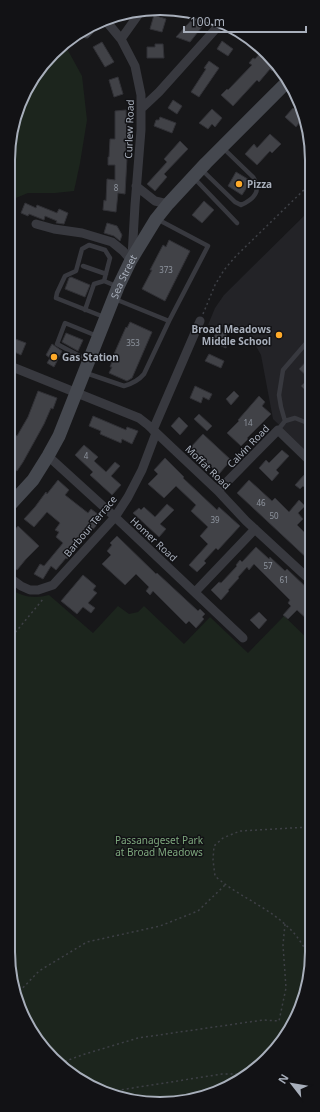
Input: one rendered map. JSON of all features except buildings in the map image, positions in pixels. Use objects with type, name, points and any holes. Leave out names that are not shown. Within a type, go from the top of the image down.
[{"type":"main road","name":"Sea Street","points":[[15,500],[33,480],[59,436],[115,292],[131,260],[156,219],[222,146],[284,85]]},
{"type":"street","points":[[120,39],[136,17]]},
{"type":"street","name":"Curlew Road","points":[[109,25],[120,39],[135,66],[141,95],[142,130],[136,186],[131,260]]},
{"type":"street","points":[[142,108],[159,92],[217,27]]},
{"type":"street","points":[[136,186],[154,201],[168,204]]},
{"type":"street","points":[[39,225],[82,233],[112,242],[123,250],[131,260]]},
{"type":"street","name":"Barbour Terrace","points":[[53,585],[115,517],[128,497],[142,470],[155,432],[200,321]]},
{"type":"street","name":"Moffat Road","points":[[15,368],[138,418],[148,425],[305,575]]},
{"type":"street","name":"Calvin Road","points":[[218,491],[278,430],[305,456]]},
{"type":"street","name":"Homer Road","points":[[48,456],[243,638]]},
{"type":"street","points":[[195,592],[255,529]]},
{"type":"street","points":[[15,582],[30,590],[38,590],[53,585]]},
{"type":"lane","points":[[197,173],[241,205],[251,200],[257,190],[257,183],[253,177],[222,146]]},
{"type":"lane","points":[[197,173],[238,223]]},
{"type":"lane","points":[[98,337],[65,323],[57,344],[87,367],[124,386],[136,381],[144,374],[169,321],[208,246],[156,219]]},
{"type":"lane","points":[[104,281],[110,258],[105,250],[89,245],[82,249],[76,270],[65,276],[56,298],[106,318]]},
{"type":"lane","points":[[83,266],[106,274]]},
{"type":"lane","points":[[104,281],[115,292],[169,321]]},
{"type":"lane","points":[[85,310],[94,284],[104,281]]},
{"type":"lane","points":[[286,421],[279,395],[283,370],[305,344]]},
{"type":"lane","points":[[278,430],[286,421],[295,418],[305,422]]},
{"type":"path","points":[[200,321],[215,285],[224,270],[236,256],[305,189]]},
{"type":"path","points":[[15,632],[53,585]]},
{"type":"path","points":[[305,827],[240,831],[223,838],[214,846],[213,860],[215,876],[225,885],[257,904],[285,924],[305,950]]},
{"type":"path","points":[[20,991],[39,971],[87,942],[160,926],[198,911],[225,885]]},
{"type":"path","points":[[65,1061],[138,1038],[263,1020],[279,1021],[286,988],[284,945],[285,924]]},
{"type":"path","points":[[117,1090],[222,1074],[239,1074]]},
{"type":"shaded area","name":"Broad Meadows Middle School","points":[[305,215],[305,450],[273,419],[261,355],[252,339],[243,331],[234,328],[208,325],[215,308],[224,295]]},
{"type":"green space","points":[[67,49],[82,76],[87,120],[74,191],[28,193],[15,198],[15,151],[20,122],[26,105],[39,79],[57,57]]},
{"type":"green space","name":"Passanageset Park at Broad Meadows","points":[[15,591],[23,595],[33,597],[49,595],[93,633],[118,606],[129,614],[138,612],[144,606],[184,644],[210,617],[248,653],[284,616],[305,636],[305,961],[297,999],[281,1033],[263,1055],[241,1073],[224,1082],[198,1092],[169,1097],[141,1096],[113,1089],[79,1073],[57,1055],[51,1048],[39,1033],[30,1016],[20,990],[16,971]]},
{"type":"place","name":"Pizza","points":[[239,184]]},
{"type":"place","name":"Broad Meadows Middle School","points":[[279,335]]},
{"type":"place","name":"Gas Station","points":[[54,357]]}]
